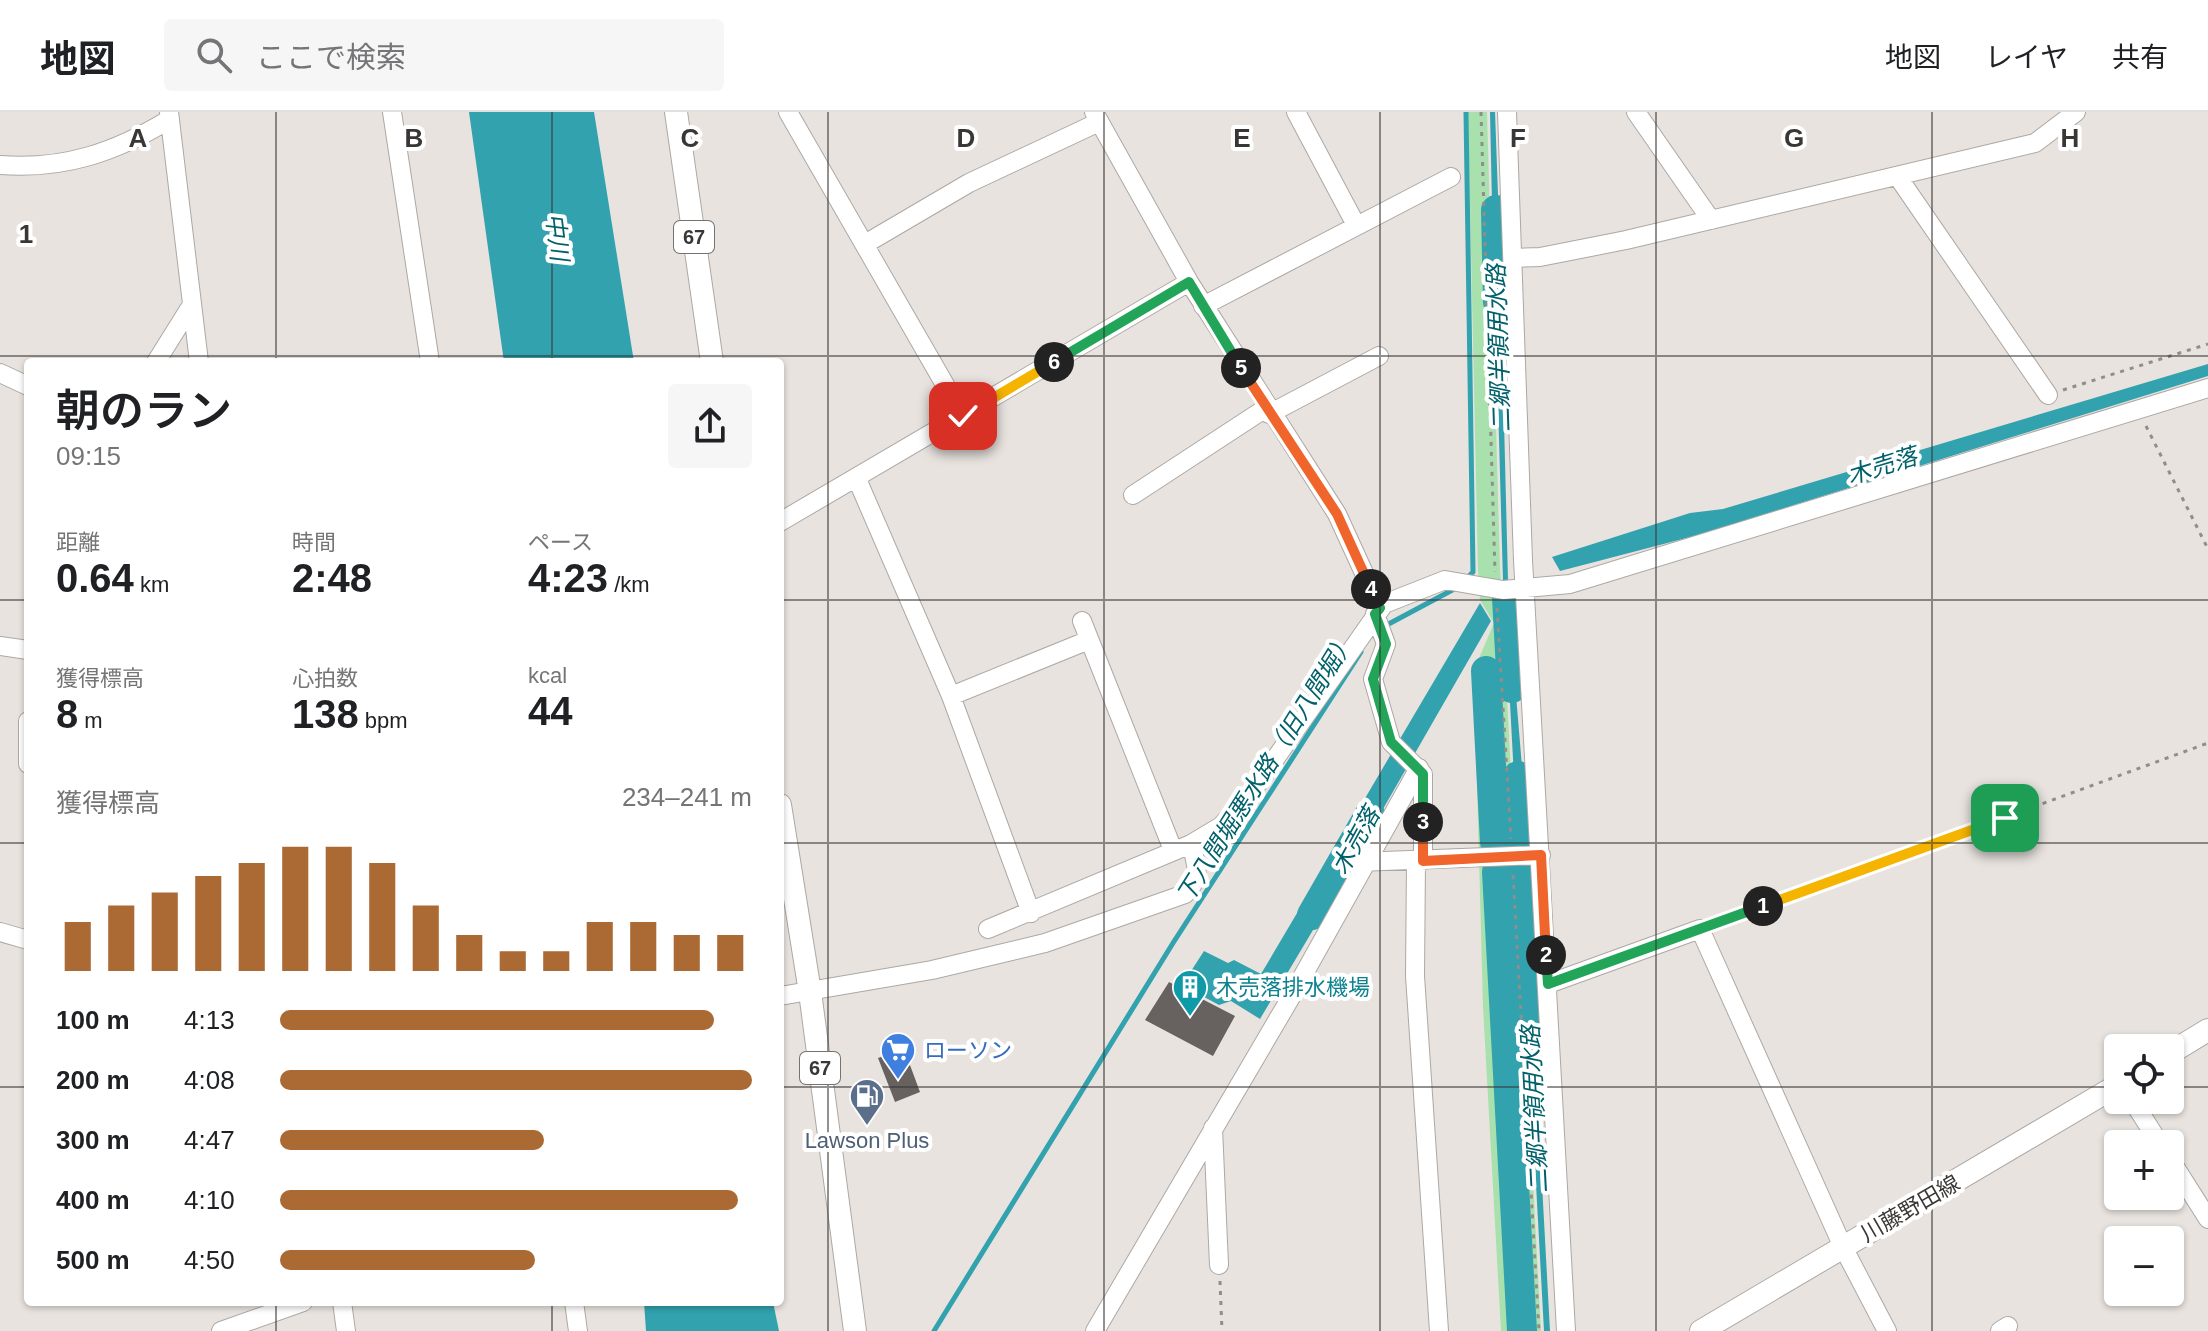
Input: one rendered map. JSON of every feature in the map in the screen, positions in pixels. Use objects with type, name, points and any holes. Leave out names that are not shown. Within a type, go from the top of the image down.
[{"type":"main road","name":"67","points":[[676,112],[711,358]]},
{"type":"main road","name":"67","points":[[784,830],[810,992],[855,1331]]},
{"type":"main road","points":[[2184,1045],[2208,1030]]},
{"type":"main road","name":"川藤野田線","points":[[1706,1330],[2104,1093]]},
{"type":"street","points":[[392,112],[429,358]]},
{"type":"street","points":[[788,112],[963,416]]},
{"type":"street","points":[[1296,112],[1356,225]]},
{"type":"street","points":[[1507,112],[1513,258],[1504,589],[1541,855],[1566,1331]]},
{"type":"street","points":[[1636,112],[1711,220]]},
{"type":"street","points":[[1513,258],[1540,257],[1711,220],[2035,143],[2076,112]]},
{"type":"street","points":[[865,244],[969,183],[1096,115],[1203,306],[1337,514],[1377,611],[1386,644],[1373,679],[1391,742],[1423,774],[1415,976],[1439,1331]]},
{"type":"street","points":[[0,165],[70,162],[101,155],[170,116],[198,358]]},
{"type":"street","points":[[1203,306],[1451,177]]},
{"type":"street","points":[[1898,177],[2048,395]]},
{"type":"street","points":[[784,520],[1189,282]]},
{"type":"street","points":[[158,358],[191,306]]},
{"type":"street","points":[[1133,495],[1268,411],[1379,356]]},
{"type":"street","points":[[0,373],[24,384]]},
{"type":"street","points":[[988,929],[1191,844],[1221,826],[1249,796],[1377,611],[1445,580],[1504,589],[1570,584],[2208,388]]},
{"type":"street","points":[[857,479],[951,696],[1031,913]]},
{"type":"street","points":[[1082,621],[1173,850]]},
{"type":"street","points":[[951,696],[1089,640]]},
{"type":"street","points":[[0,646],[24,649]]},
{"type":"street","points":[[1095,1331],[1291,997],[1360,862],[1419,768]]},
{"type":"street","points":[[784,995],[932,970],[1045,943],[1185,894],[1195,884],[1199,874],[1191,844]]},
{"type":"street","points":[[1360,862],[1541,855]]},
{"type":"street","points":[[1548,984],[1700,929],[1843,1247],[1887,1331]]},
{"type":"street","points":[[0,932],[24,939]]},
{"type":"street","points":[[1213,1128],[1219,1265]]},
{"type":"street","points":[[2184,1181],[2208,1219]]},
{"type":"street","points":[[221,1331],[292,1306]]},
{"type":"street","points":[[343,1306],[346,1331]]},
{"type":"street","points":[[575,1306],[578,1331]]},
{"type":"path","points":[[1481,112],[1539,1331]]},
{"type":"path","points":[[2048,395],[2208,344]]},
{"type":"path","points":[[2137,409],[2208,549]]},
{"type":"path","points":[[1700,929],[2208,743]]},
{"type":"path","points":[[1219,1265],[1222,1331]]},
{"type":"green space","points":[[1468,112],[1487,112],[1500,567],[1541,1331],[1501,1331],[1483,1007],[1474,670],[1494,623],[1480,600],[1478,570]]},
{"type":"water","name":"中川","points":[[469,112],[594,112],[633,358],[503,358]]},
{"type":"water","points":[[1490,112],[1495,112],[1500,250],[1493,250]]},
{"type":"water","points":[[1494,261],[1500,261],[1508,581],[1503,581]]},
{"type":"water","points":[[2208,364],[2208,376],[1698,535],[1560,571],[1552,557],[1690,513],[1723,509]]},
{"type":"water","points":[[1480,603],[1491,621],[1360,849],[1334,851]]},
{"type":"water","points":[[1507,647],[1512,647],[1526,815],[1516,815]]},
{"type":"water","points":[[1316,881],[1336,882],[1338,888],[1260,1019],[1231,1001],[1219,1005],[1182,985],[1204,951],[1228,963],[1234,960],[1261,974]]},
{"type":"water","points":[[1520,895],[1528,899],[1531,971],[1524,972]]},
{"type":"water","points":[[1525,982],[1531,982],[1550,1331],[1544,1331]]},
{"type":"water","points":[[644,1306],[774,1306],[779,1331],[646,1331]]},
{"type":"building","name":"木売落排水機場","points":[[1169,982],[1235,1016],[1213,1056],[1145,1020]]},
{"type":"building","points":[[904,1049],[920,1092],[895,1102],[878,1058]]},
{"type":"waterway","name":"下八間堀悪水路（旧八間堀）","points":[[1465,580],[1473,572],[1466,112]]},
{"type":"waterway","name":"二郷半領用水路","points":[[1496,210],[1498,302]]},
{"type":"waterway","name":"下八間堀悪水路（旧八間堀）","points":[[1383,627],[1458,587]]},
{"type":"waterway","name":"二郷半領用水路","points":[[1507,598],[1512,688]]},
{"type":"waterway","name":"下八間堀悪水路（旧八間堀）","points":[[934,1331],[1173,943],[1361,652]]},
{"type":"waterway","points":[[1486,671],[1495,842]]},
{"type":"waterway","name":"二郷半領用水路","points":[[1518,776],[1532,1020]]},
{"type":"waterway","name":"木売落","points":[[1312,915],[1370,814]]},
{"type":"waterway","points":[[1497,872],[1522,1331]]},
{"type":"place","name":"木売落排水機場","points":[[1190,1018]]},
{"type":"place","name":"ローソン","points":[[898,1081]]},
{"type":"place","name":"Lawson Plus","points":[[867,1127]]},
{"type":"route","points":[[963,416],[1189,282],[1269,414],[1337,514],[1380,608],[1375,614],[1386,644],[1373,679],[1391,742],[1423,774],[1423,861],[1541,855],[1548,984],[2005,818]]}]
